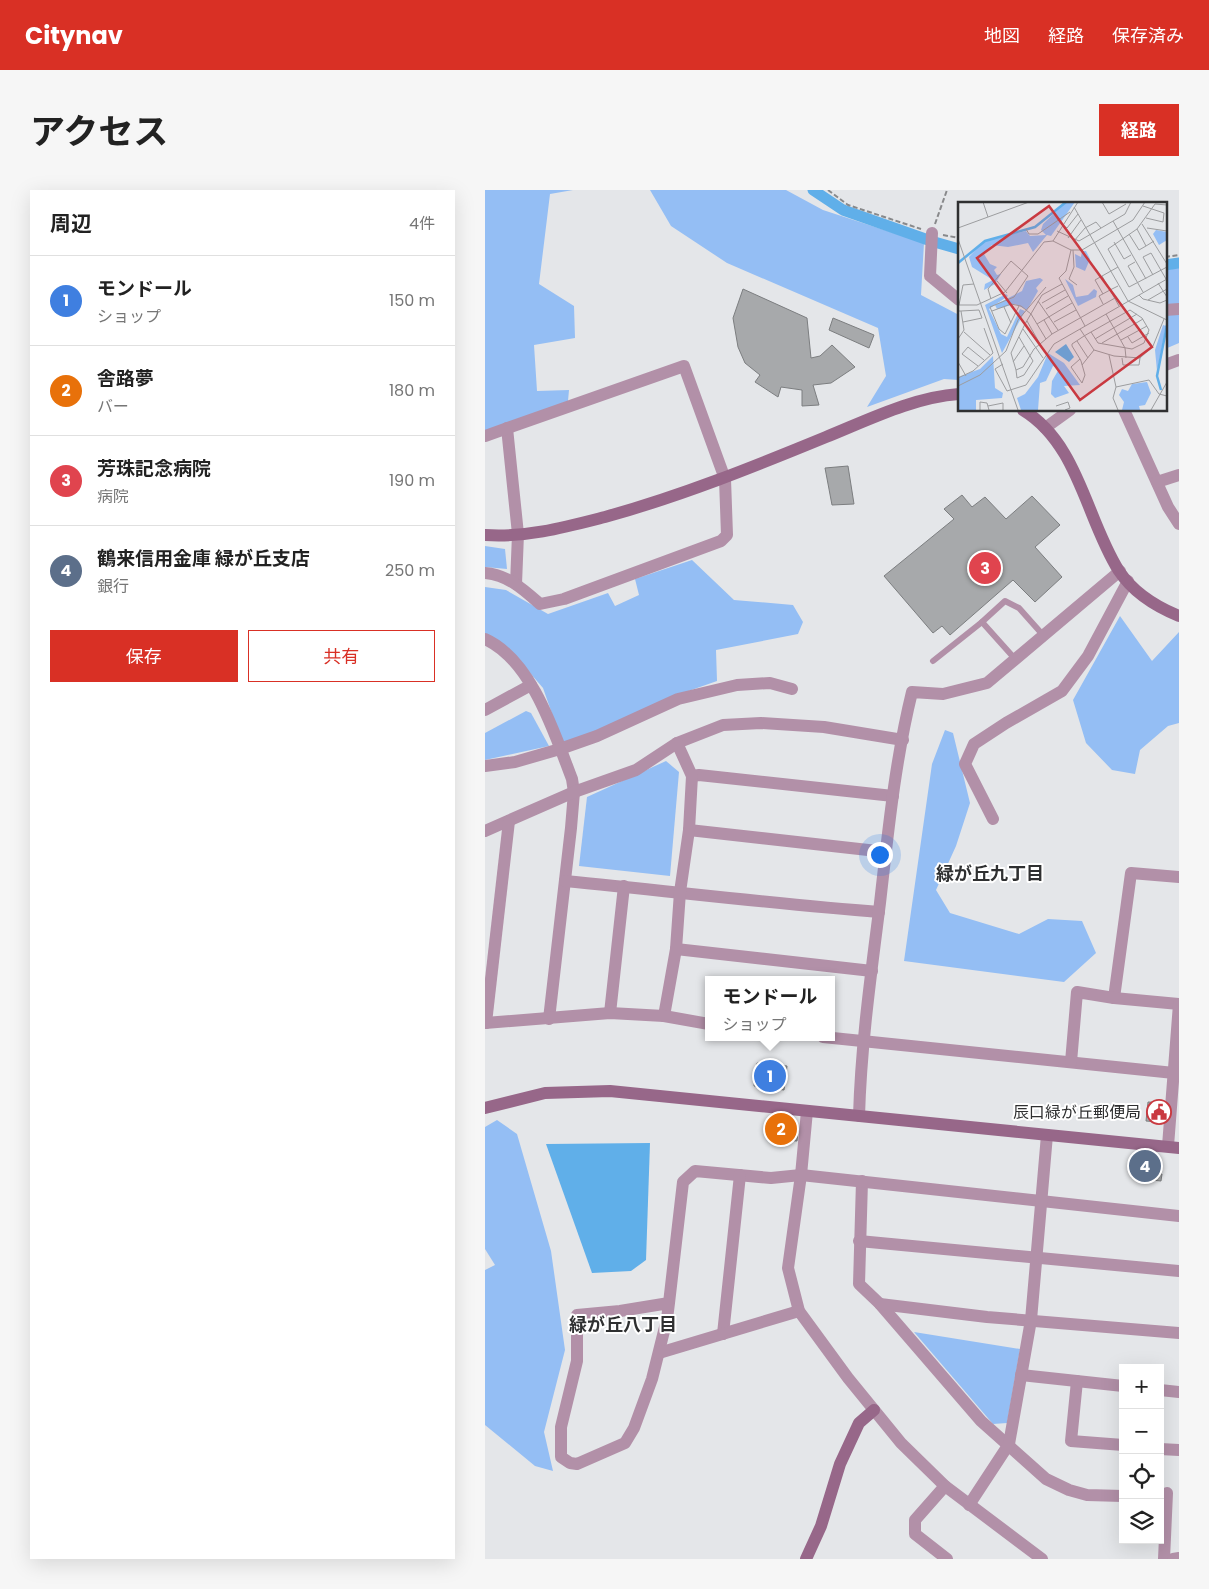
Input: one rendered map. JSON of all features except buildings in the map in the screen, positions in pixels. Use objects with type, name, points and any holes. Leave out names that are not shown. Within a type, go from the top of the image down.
[{"type":"street","points":[[932,233],[930,276],[958,299]]},
{"type":"street","points":[[485,436],[684,366],[725,479],[727,535],[721,540],[564,600],[540,604],[517,584],[498,574],[485,573]]},
{"type":"street","points":[[485,535],[547,531],[655,503],[725,479],[855,425],[940,395],[958,394]]},
{"type":"street","points":[[1024,411],[1045,428],[1068,459],[1124,576],[1162,609],[1179,616]]},
{"type":"street","points":[[1045,428],[1069,411]]},
{"type":"street","points":[[1124,411],[1168,507],[1179,524]]},
{"type":"street","points":[[507,428],[518,534],[517,584]]},
{"type":"street","points":[[1157,482],[1179,475]]},
{"type":"street","points":[[859,1116],[864,1042],[893,796],[903,740],[904,722],[912,692],[943,694],[987,683],[1043,636],[1124,576]]},
{"type":"street","points":[[993,819],[965,764],[974,744],[1062,691],[1088,656],[1124,576]]},
{"type":"street","points":[[485,639],[513,660],[531,685],[552,724],[571,779],[573,792],[565,881],[549,1019]]},
{"type":"street","points":[[485,766],[515,762],[560,749],[678,699],[737,685],[770,683],[792,689]]},
{"type":"street","points":[[485,710],[531,685]]},
{"type":"street","points":[[485,831],[573,792],[637,770],[677,743],[723,724],[761,723],[824,727],[903,740]]},
{"type":"street","points":[[664,1016],[676,949],[689,830],[692,776],[677,743]]},
{"type":"street","points":[[692,776],[699,775],[893,796]]},
{"type":"street","points":[[509,821],[486,1023],[610,1013],[664,1016],[705,1023]]},
{"type":"street","points":[[689,830],[886,852]]},
{"type":"street","points":[[1114,998],[1131,874],[1179,877]]},
{"type":"street","points":[[565,881],[798,906],[879,912]]},
{"type":"street","points":[[610,1013],[625,886]]},
{"type":"street","points":[[676,949],[872,971]]},
{"type":"street","points":[[485,1108],[545,1093],[610,1091],[1173,1147],[1174,1073],[1179,1004],[1114,998],[1077,992],[1071,1062]]},
{"type":"street","points":[[835,1038],[1174,1073]]},
{"type":"street","points":[[807,1111],[801,1175],[787,1268],[799,1311],[828,1353],[901,1443],[945,1486],[1042,1559]]},
{"type":"street","points":[[969,1505],[1009,1444],[1031,1320],[1047,1135]]},
{"type":"street","points":[[669,1303],[620,1311],[577,1315],[577,1361],[561,1427],[561,1457],[570,1464],[577,1464],[625,1443],[634,1428],[659,1353],[669,1303],[683,1182],[695,1171],[771,1178],[801,1175],[1179,1216]]},
{"type":"street","points":[[723,1334],[740,1175]]},
{"type":"street","points":[[862,1181],[859,1284],[880,1304],[981,1421],[1046,1479],[1069,1490],[1087,1494],[1119,1496]]},
{"type":"street","points":[[859,1241],[1179,1271]]},
{"type":"street","points":[[880,1304],[1179,1333]]},
{"type":"street","points":[[659,1353],[799,1311]]},
{"type":"street","points":[[1021,1375],[1119,1386]]},
{"type":"street","points":[[1077,1381],[1071,1440],[1119,1445]]},
{"type":"street","points":[[1164,1390],[1179,1392]]},
{"type":"street","points":[[806,1559],[821,1526],[840,1464],[859,1422],[874,1410]]},
{"type":"street","points":[[1164,1449],[1179,1450]]},
{"type":"street","points":[[945,1486],[915,1520],[915,1534],[947,1559]]},
{"type":"street","points":[[1164,1559],[1169,1493]]},
{"type":"street","points":[[1173,1559],[1179,1558]]},
{"type":"lane","points":[[933,661],[1005,601],[1019,608],[1043,636]]},
{"type":"lane","points":[[982,622],[1016,660]]},
{"type":"path","points":[[828,190],[848,205],[932,233],[958,238]]},
{"type":"path","points":[[932,233],[947,190]]},
{"type":"shaded area","points":[[485,190],[573,190],[550,194],[539,284],[574,306],[575,338],[534,345],[537,391],[569,390],[568,401],[485,432]]},
{"type":"shaded area","points":[[650,190],[786,190],[823,210],[924,243],[921,295],[958,314],[958,380],[944,379],[867,407],[886,376],[878,328],[727,263],[671,226]]},
{"type":"shaded area","points":[[1179,268],[1179,343],[1167,348],[1167,270]]},
{"type":"shaded area","points":[[485,546],[505,549],[507,569],[485,567]]},
{"type":"shaded area","points":[[692,560],[734,600],[793,605],[803,622],[798,634],[716,650],[717,681],[680,694],[563,745],[543,688],[512,652],[485,635],[485,587],[506,590],[548,614],[608,593],[615,606],[639,595],[635,579]]},
{"type":"shaded area","points":[[1120,616],[1152,661],[1179,632],[1179,723],[1168,726],[1140,750],[1135,774],[1112,770],[1086,743],[1073,700]]},
{"type":"shaded area","points":[[526,711],[531,713],[549,746],[485,760],[485,733]]},
{"type":"shaded area","points":[[945,730],[953,733],[970,803],[956,846],[936,890],[950,913],[1019,934],[1048,919],[1082,921],[1096,953],[1064,982],[904,961],[932,764]]},
{"type":"shaded area","points":[[666,761],[679,772],[670,876],[579,866],[587,797]]},
{"type":"shaded area","points":[[497,1120],[517,1134],[551,1251],[565,1350],[544,1432],[553,1471],[535,1466],[485,1425],[485,1270],[495,1265],[485,1249],[485,1127]]},
{"type":"shaded area","points":[[650,1143],[646,1260],[631,1271],[592,1273],[546,1144]]},
{"type":"shaded area","points":[[914,1332],[1020,1349],[1007,1423],[993,1424]]},
{"type":"waterway","points":[[813,190],[843,210],[958,249]]},
{"type":"waterway","points":[[1167,265],[1179,263]]},
{"type":"place","name":"芳珠記念病院","points":[[985,568]]},
{"type":"place","name":"モンドール","points":[[770,1076]]},
{"type":"place","name":"辰口緑が丘郵便局","points":[[1159,1112]]},
{"type":"place","name":"舎路夢","points":[[781,1129]]},
{"type":"place","name":"鶴来信用金庫 緑が丘支店","points":[[1145,1166]]},
{"type":"district","name":"緑が丘九丁目","points":[[990,874]]},
{"type":"district","name":"緑が丘八丁目","points":[[623,1325]]}]
